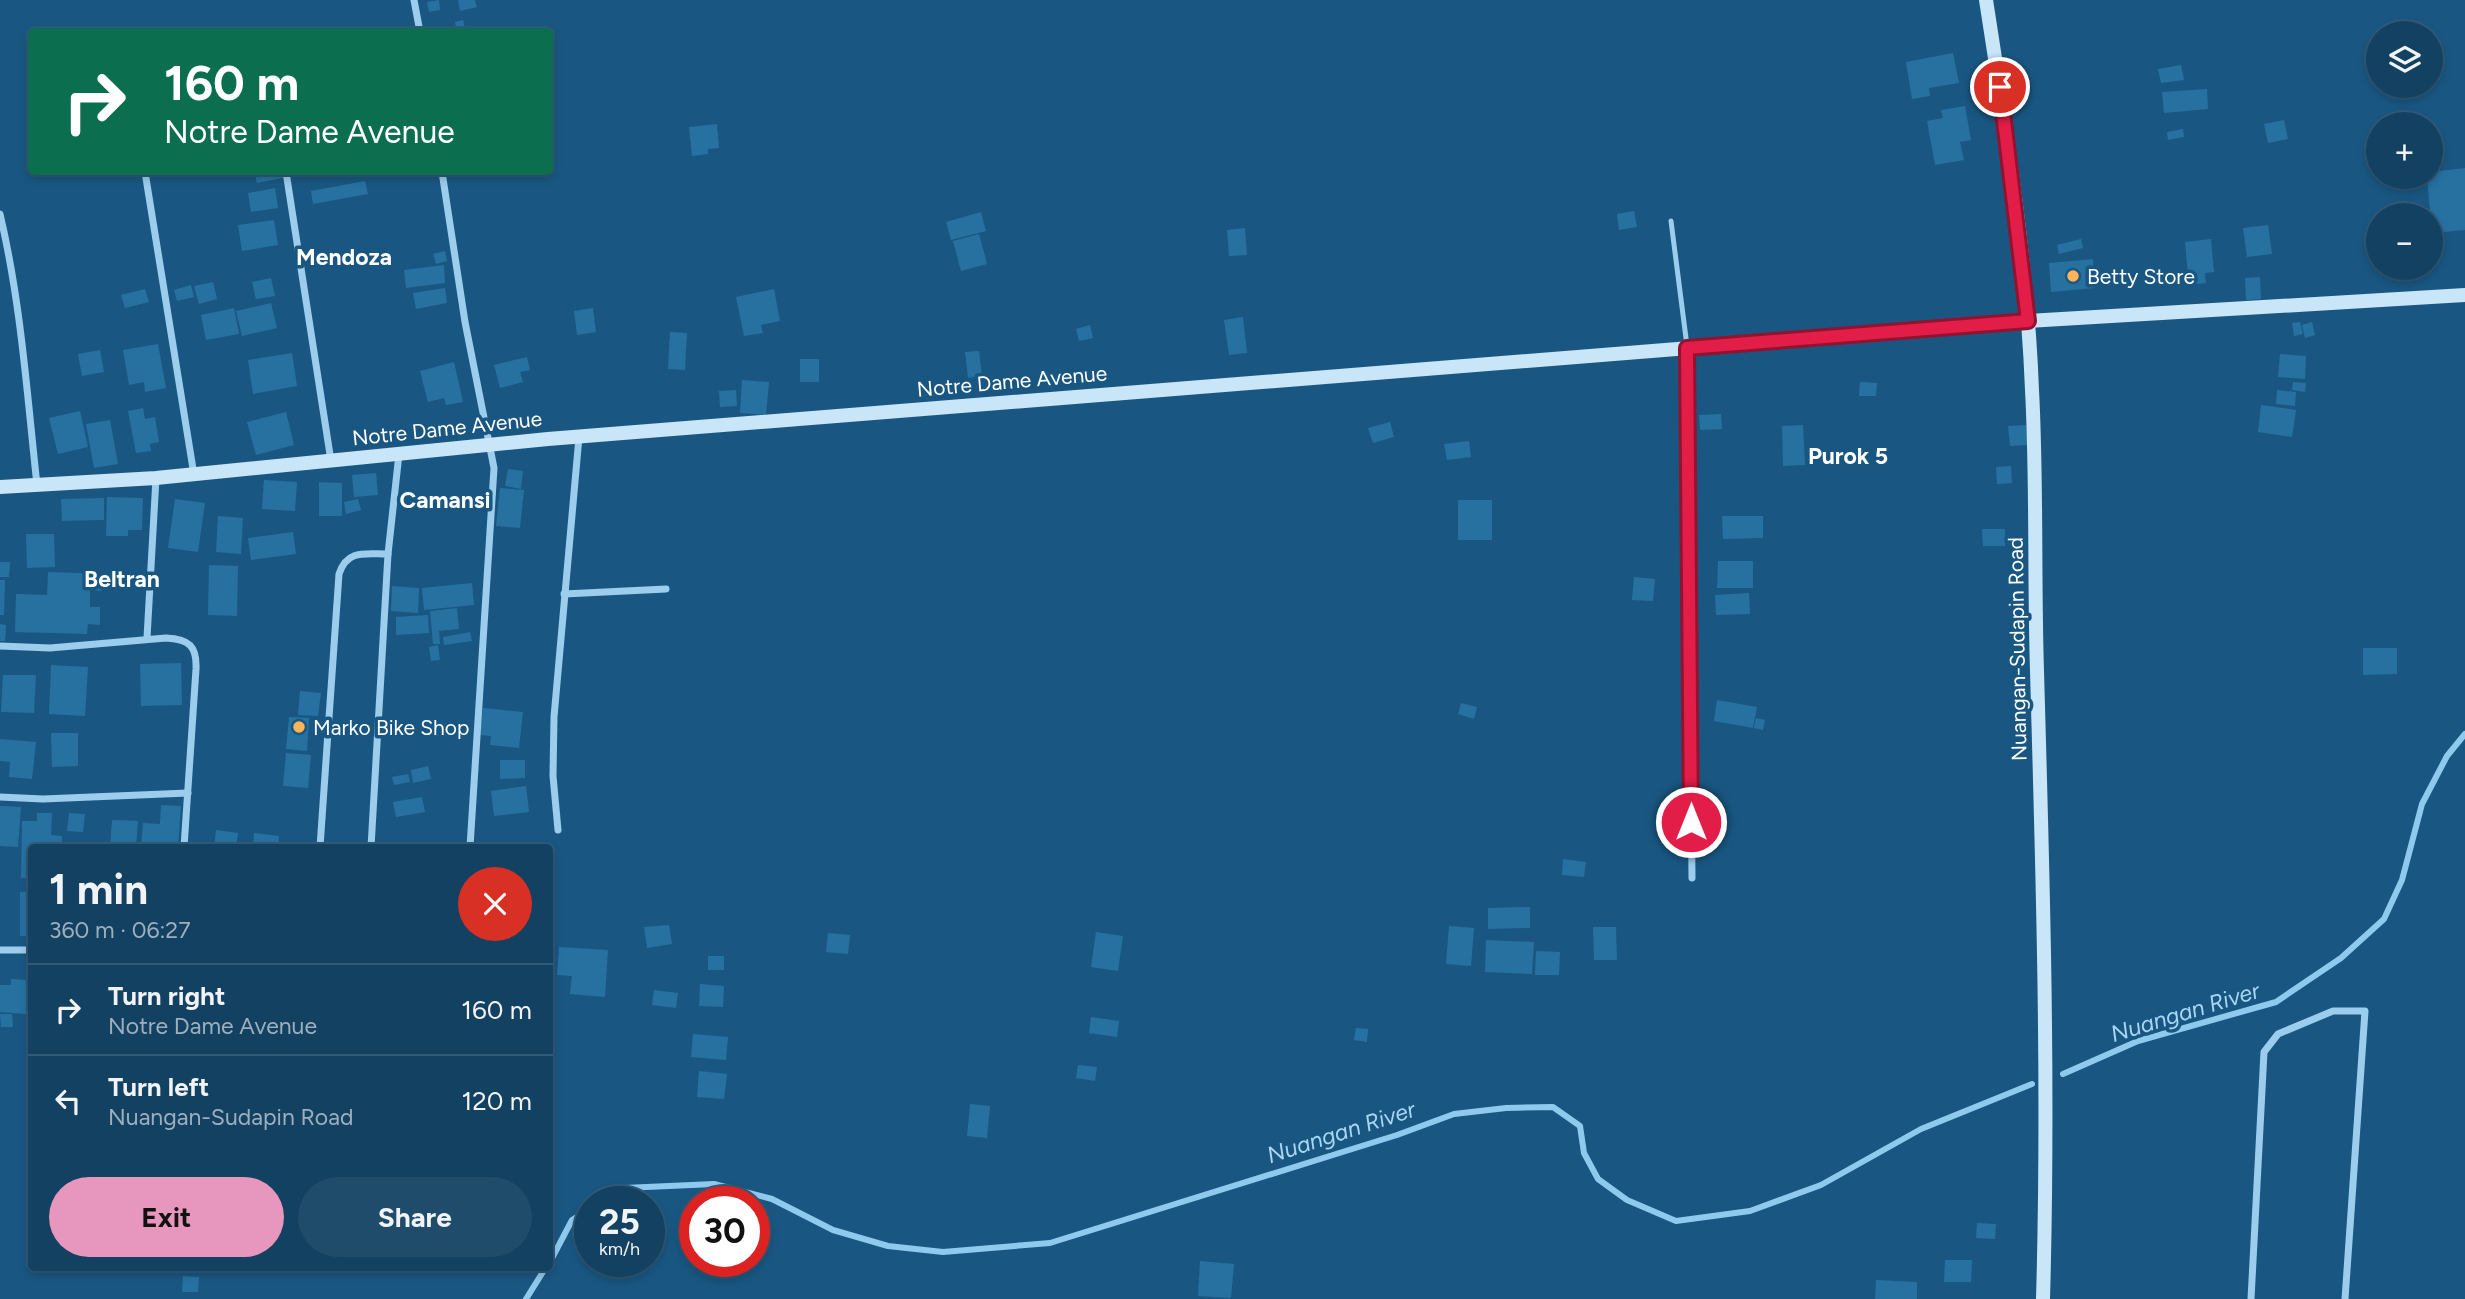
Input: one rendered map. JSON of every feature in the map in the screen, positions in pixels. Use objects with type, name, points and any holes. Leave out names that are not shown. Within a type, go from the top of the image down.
[{"type":"street","points":[[414,0],[420,28]]},
{"type":"street","name":"Nuangan-Sudapin Road","points":[[1986,0],[2000,87],[2028,321],[2034,449],[2036,646],[2046,970],[2043,1299]]},
{"type":"street","points":[[145,175],[194,475]]},
{"type":"street","points":[[286,175],[331,461]]},
{"type":"street","points":[[442,175],[466,322],[494,468],[470,844]]},
{"type":"street","points":[[0,214],[22,341],[37,485]]},
{"type":"street","name":"Notre Dame Avenue","points":[[0,488],[194,475],[579,437],[2028,321],[2465,295]]},
{"type":"street","points":[[1687,348],[1692,878]]},
{"type":"street","points":[[558,830],[553,776],[554,717],[579,437]]},
{"type":"street","points":[[371,844],[388,554],[399,454]]},
{"type":"street","points":[[147,638],[156,478]]},
{"type":"street","points":[[320,844],[339,574],[342,564],[348,558],[365,554],[388,554]]},
{"type":"street","points":[[564,594],[666,589]]},
{"type":"street","points":[[0,646],[50,648],[147,638],[181,639],[191,643],[196,669],[184,844]]},
{"type":"street","points":[[0,797],[43,799],[188,793]]},
{"type":"street","points":[[0,950],[28,950]]},
{"type":"street","points":[[2251,1299],[2264,1052],[2278,1034],[2333,1011],[2365,1011],[2345,1299]]},
{"type":"lane","points":[[1671,220],[1687,348]]},
{"type":"building","points":[[439,0],[440,10],[429,12],[427,2]]},
{"type":"building","points":[[458,0],[475,0],[477,7],[460,11]]},
{"type":"building","points":[[463,20],[465,28],[456,28],[455,22]]},
{"type":"building","points":[[1953,53],[1959,83],[1929,88],[1930,96],[1912,99],[1906,62]]},
{"type":"building","points":[[2181,65],[2184,80],[2161,83],[2158,69]]},
{"type":"building","points":[[2207,89],[2208,109],[2164,113],[2162,92]]},
{"type":"building","points":[[1965,106],[1971,140],[1960,142],[1964,160],[1935,165],[1927,121],[1943,118],[1941,110]]},
{"type":"building","points":[[2284,120],[2288,139],[2268,143],[2264,124]]},
{"type":"building","points":[[717,124],[719,148],[708,149],[708,154],[692,156],[689,127]]},
{"type":"building","points":[[2183,129],[2184,137],[2168,140],[2167,132]]},
{"type":"building","points":[[2465,168],[2465,230],[2443,232],[2443,203],[2429,203],[2428,189],[2443,189],[2443,171]]},
{"type":"building","points":[[255,175],[282,175],[283,178],[257,183]]},
{"type":"building","points":[[365,181],[368,194],[313,204],[311,191]]},
{"type":"building","points":[[275,188],[278,208],[251,212],[248,193]]},
{"type":"building","points":[[1634,211],[1637,227],[1619,230],[1617,214]]},
{"type":"building","points":[[981,212],[986,231],[951,240],[946,222]]},
{"type":"building","points":[[274,220],[278,245],[242,251],[238,225]]},
{"type":"building","points":[[2268,225],[2272,254],[2247,257],[2243,228]]},
{"type":"building","points":[[1245,228],[1247,255],[1229,256],[1227,230]]},
{"type":"building","points":[[979,234],[987,264],[961,271],[953,241]]},
{"type":"building","points":[[2081,239],[2083,248],[2059,254],[2057,245]]},
{"type":"building","points":[[2211,239],[2214,272],[2205,273],[2206,283],[2189,285],[2185,242]]},
{"type":"building","points":[[445,251],[447,261],[436,264],[433,254]]},
{"type":"building","points":[[2093,259],[2095,288],[2051,292],[2049,263]]},
{"type":"building","points":[[444,265],[445,283],[406,288],[404,270]]},
{"type":"building","points":[[2260,277],[2261,299],[2246,300],[2245,278]]},
{"type":"building","points":[[271,278],[275,296],[256,299],[252,282]]},
{"type":"building","points":[[213,282],[217,299],[199,304],[194,286]]},
{"type":"building","points":[[191,285],[194,297],[177,301],[174,290]]},
{"type":"building","points":[[445,288],[447,303],[416,309],[413,293]]},
{"type":"building","points":[[145,289],[149,302],[125,308],[121,295]]},
{"type":"building","points":[[774,289],[780,321],[761,325],[763,333],[744,336],[736,297]]},
{"type":"building","points":[[271,303],[277,328],[242,336],[236,311]]},
{"type":"building","points":[[234,308],[239,334],[206,340],[201,315]]},
{"type":"building","points":[[593,308],[596,332],[577,335],[574,311]]},
{"type":"building","points":[[1243,317],[1247,353],[1229,355],[1224,320]]},
{"type":"building","points":[[2300,322],[2303,334],[2294,336],[2292,323]]},
{"type":"building","points":[[2312,322],[2315,335],[2305,338],[2302,325]]},
{"type":"building","points":[[1090,325],[1093,338],[1079,341],[1076,329]]},
{"type":"building","points":[[670,332],[687,333],[685,370],[668,369]]},
{"type":"building","points":[[158,344],[166,388],[145,392],[144,382],[129,385],[123,350]]},
{"type":"building","points":[[100,350],[104,372],[82,376],[78,354]]},
{"type":"building","points":[[979,351],[982,376],[968,378],[965,352]]},
{"type":"building","points":[[292,353],[297,386],[253,394],[248,360]]},
{"type":"building","points":[[2280,354],[2306,356],[2305,379],[2278,377]]},
{"type":"building","points":[[527,357],[530,370],[520,372],[523,382],[500,388],[494,365]]},
{"type":"building","points":[[800,359],[819,359],[819,382],[800,382]]},
{"type":"building","points":[[454,362],[463,402],[446,405],[444,398],[428,402],[420,371]]},
{"type":"building","points":[[742,380],[769,382],[766,415],[740,413]]},
{"type":"building","points":[[1860,382],[1877,383],[1876,396],[1859,396]]},
{"type":"building","points":[[2293,382],[2306,383],[2305,392],[2292,390]]},
{"type":"building","points":[[736,390],[737,406],[720,407],[719,391]]},
{"type":"building","points":[[2277,390],[2296,392],[2295,406],[2276,404]]},
{"type":"building","points":[[2261,405],[2296,410],[2292,437],[2258,432]]},
{"type":"building","points":[[143,408],[145,419],[155,417],[159,442],[150,444],[151,451],[136,453],[128,411]]},
{"type":"building","points":[[80,411],[88,447],[58,454],[49,418]]},
{"type":"building","points":[[286,412],[294,445],[256,455],[247,422]]},
{"type":"building","points":[[1721,414],[1722,429],[1700,430],[1699,415]]},
{"type":"building","points":[[110,420],[118,464],[94,468],[86,424]]},
{"type":"building","points":[[1390,422],[1394,437],[1373,443],[1368,428]]},
{"type":"building","points":[[1803,425],[1805,465],[1783,466],[1782,426]]},
{"type":"building","points":[[2026,425],[2028,445],[2010,446],[2008,426]]},
{"type":"building","points":[[1469,441],[1471,457],[1447,460],[1444,444]]},
{"type":"building","points":[[2011,466],[2012,483],[1997,484],[1996,467]]},
{"type":"building","points":[[508,469],[523,471],[521,489],[505,486]]},
{"type":"building","points":[[376,473],[378,495],[354,497],[352,475]]},
{"type":"building","points":[[264,480],[297,482],[295,511],[262,509]]},
{"type":"building","points":[[319,482],[342,483],[342,516],[319,516]]},
{"type":"building","points":[[500,488],[524,490],[520,528],[496,526]]},
{"type":"building","points":[[107,497],[143,498],[142,530],[128,530],[128,536],[106,536]]},
{"type":"building","points":[[104,498],[104,520],[62,521],[61,499]]},
{"type":"building","points":[[175,499],[205,503],[198,552],[168,548]]},
{"type":"building","points":[[358,499],[361,510],[346,514],[344,502]]},
{"type":"building","points":[[1458,500],[1492,500],[1492,540],[1458,540]]},
{"type":"building","points":[[218,516],[243,518],[241,554],[216,552]]},
{"type":"building","points":[[1722,516],[1763,516],[1763,538],[1723,539]]},
{"type":"building","points":[[1982,529],[2005,529],[2005,546],[1983,546]]},
{"type":"building","points":[[293,532],[296,554],[251,560],[248,538]]},
{"type":"building","points":[[26,534],[54,534],[55,567],[27,568]]},
{"type":"building","points":[[1718,561],[1753,561],[1753,588],[1717,588]]},
{"type":"building","points":[[0,562],[10,562],[9,577],[0,577]]},
{"type":"building","points":[[209,565],[238,566],[237,616],[208,615]]},
{"type":"building","points":[[48,572],[103,574],[102,591],[90,590],[90,607],[100,607],[100,625],[88,624],[87,634],[15,632],[16,594],[47,595]]},
{"type":"building","points":[[1634,577],[1655,579],[1653,601],[1632,600]]},
{"type":"building","points":[[0,580],[5,580],[4,615],[0,615]]},
{"type":"building","points":[[472,583],[474,605],[424,610],[422,588]]},
{"type":"building","points":[[392,586],[419,588],[418,613],[391,611]]},
{"type":"building","points":[[1749,593],[1750,614],[1716,615],[1715,595]]},
{"type":"building","points":[[457,608],[459,629],[439,631],[440,644],[433,644],[430,611]]},
{"type":"building","points":[[428,615],[429,633],[396,635],[396,617]]},
{"type":"building","points":[[0,624],[6,625],[5,641],[0,641]]},
{"type":"building","points":[[470,632],[472,641],[444,645],[443,637]]},
{"type":"building","points":[[438,645],[440,660],[431,661],[429,647]]},
{"type":"building","points":[[2363,648],[2397,648],[2397,674],[2363,675]]},
{"type":"building","points":[[181,663],[182,705],[141,706],[140,664]]},
{"type":"building","points":[[51,665],[88,667],[85,716],[49,714]]},
{"type":"building","points":[[3,675],[36,675],[34,713],[1,712]]},
{"type":"building","points":[[300,691],[321,693],[318,716],[298,715]]},
{"type":"building","points":[[1717,700],[1757,707],[1753,728],[1714,721]]},
{"type":"building","points":[[1461,703],[1477,707],[1474,719],[1458,714]]},
{"type":"building","points":[[483,708],[523,712],[519,748],[490,745],[491,736],[480,735]]},
{"type":"building","points":[[289,717],[309,718],[307,751],[286,749]]},
{"type":"building","points":[[1756,718],[1765,720],[1763,730],[1754,728]]},
{"type":"building","points":[[51,733],[78,733],[78,766],[52,767]]},
{"type":"building","points":[[0,739],[36,742],[32,779],[9,777],[10,762],[0,761]]},
{"type":"building","points":[[286,753],[311,755],[308,788],[283,786]]},
{"type":"building","points":[[500,760],[525,760],[525,778],[500,779]]},
{"type":"building","points":[[428,766],[431,779],[413,783],[411,770]]},
{"type":"building","points":[[408,774],[410,782],[394,785],[392,777]]},
{"type":"building","points":[[526,786],[529,812],[494,816],[491,791]]},
{"type":"building","points":[[422,797],[425,812],[396,817],[393,802]]},
{"type":"building","points":[[161,805],[181,806],[178,844],[141,844],[143,823],[160,824]]},
{"type":"building","points":[[0,806],[21,807],[18,847],[0,846]]},
{"type":"building","points":[[37,813],[52,813],[51,835],[62,836],[62,844],[28,844],[28,878],[21,878],[22,821],[37,821]]},
{"type":"building","points":[[69,813],[85,814],[83,832],[67,831]]},
{"type":"building","points":[[112,820],[138,821],[136,844],[110,844]]},
{"type":"building","points":[[216,830],[238,833],[236,844],[214,844]]},
{"type":"building","points":[[254,833],[279,836],[278,844],[253,844]]},
{"type":"building","points":[[1563,859],[1586,862],[1584,877],[1562,875]]},
{"type":"building","points":[[28,891],[28,936],[20,936],[20,892]]},
{"type":"building","points":[[1530,907],[1530,928],[1488,929],[1488,908]]},
{"type":"building","points":[[669,925],[672,944],[647,948],[644,927]]},
{"type":"building","points":[[1449,926],[1474,928],[1471,966],[1446,964]]},
{"type":"building","points":[[1593,927],[1616,927],[1617,960],[1594,960]]},
{"type":"building","points":[[1096,932],[1123,936],[1118,971],[1091,967]]},
{"type":"building","points":[[828,933],[850,935],[848,954],[826,952]]},
{"type":"building","points":[[1486,940],[1534,942],[1532,974],[1485,972]]},
{"type":"building","points":[[559,947],[608,950],[605,997],[570,994],[572,976],[557,975]]},
{"type":"building","points":[[1536,951],[1560,952],[1559,975],[1535,975]]},
{"type":"building","points":[[708,956],[724,956],[724,970],[708,970]]},
{"type":"building","points":[[11,979],[28,980],[26,1014],[0,1012],[0,985],[11,985]]},
{"type":"building","points":[[700,984],[724,986],[723,1007],[699,1006]]},
{"type":"building","points":[[654,990],[678,993],[676,1008],[652,1005]]},
{"type":"building","points":[[0,1014],[12,1014],[13,1027],[1,1027]]},
{"type":"building","points":[[1091,1017],[1119,1021],[1117,1037],[1089,1033]]},
{"type":"building","points":[[1356,1028],[1368,1029],[1367,1042],[1354,1040]]},
{"type":"building","points":[[693,1034],[728,1037],[726,1060],[691,1057]]},
{"type":"building","points":[[1078,1065],[1097,1067],[1095,1081],[1076,1078]]},
{"type":"building","points":[[699,1071],[727,1074],[724,1099],[697,1097]]},
{"type":"building","points":[[970,1104],[990,1106],[987,1138],[967,1136]]},
{"type":"building","points":[[1977,1223],[1996,1224],[1995,1239],[1976,1238]]},
{"type":"building","points":[[1945,1260],[1972,1260],[1971,1282],[1944,1282]]},
{"type":"building","points":[[1200,1261],[1234,1264],[1231,1298],[1198,1296]]},
{"type":"building","points":[[183,1276],[199,1277],[198,1292],[182,1292]]},
{"type":"building","points":[[1876,1280],[1917,1282],[1917,1299],[1875,1299]]},
{"type":"waterway","name":"Nuangan River","points":[[2063,1074],[2138,1041],[2276,1002],[2341,958],[2384,919],[2402,880],[2422,804],[2447,756],[2465,734]]},
{"type":"waterway","name":"Nuangan River","points":[[665,1186],[714,1184],[772,1199],[833,1230],[888,1246],[943,1252],[1050,1243],[1397,1135],[1454,1114],[1506,1108],[1553,1107],[1580,1126],[1584,1153],[1598,1179],[1627,1200],[1676,1221],[1750,1211],[1821,1185],[1921,1129],[2032,1084]]},
{"type":"waterway","name":"Nuangan River","points":[[553,1256],[574,1219]]},
{"type":"waterway","name":"Nuangan River","points":[[526,1299],[544,1271]]},
{"type":"place","name":"Betty Store","points":[[2073,276]]},
{"type":"place","name":"Marko Bike Shop","points":[[299,727]]},
{"type":"district","name":"Mendoza","points":[[344,257]]},
{"type":"district","name":"Purok 5","points":[[1848,456]]},
{"type":"district","name":"Camansi","points":[[445,500]]},
{"type":"district","name":"Beltran","points":[[122,579]]},
{"type":"route","points":[[1691,822],[1687,348],[2028,321],[2000,87]]}]
